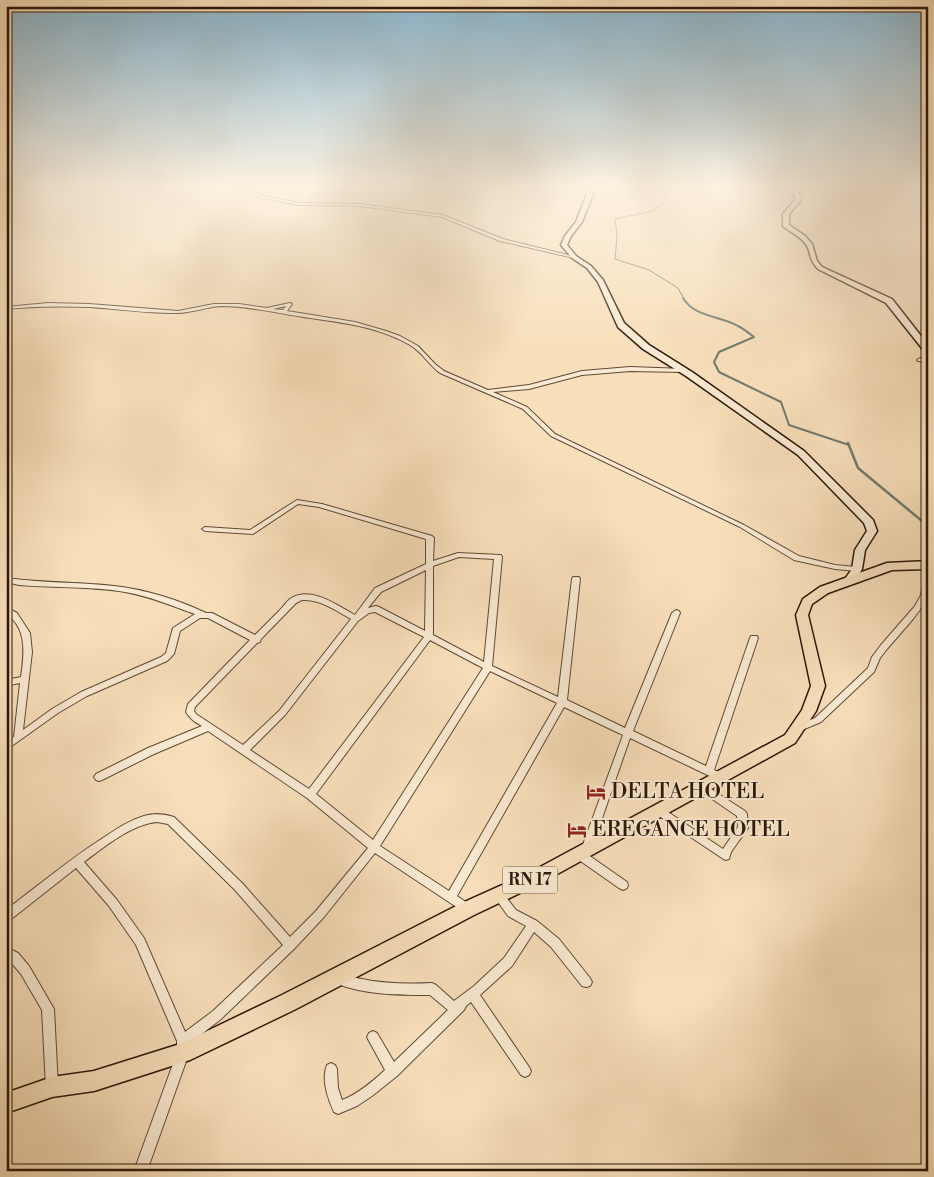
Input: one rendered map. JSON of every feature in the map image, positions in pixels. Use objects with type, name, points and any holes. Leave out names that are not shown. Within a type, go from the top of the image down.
[{"type":"main road","name":"RN 17","points":[[6,1103],[52,1087],[94,1081],[183,1047],[335,978],[468,909],[583,853],[702,787],[715,775],[790,739],[799,728],[818,686],[803,623],[802,615],[807,602],[824,590],[854,574],[891,566],[928,565]]},
{"type":"street","points":[[507,240],[574,257]]},
{"type":"street","points":[[6,308],[52,304],[183,312],[217,305],[265,308],[371,328],[396,336],[419,348],[431,364],[442,372],[525,408],[553,435],[742,526],[797,558],[854,574],[860,550],[872,531],[869,522],[801,453],[646,346],[618,322],[605,288],[589,267],[574,257],[566,248],[564,242],[566,240]]},
{"type":"street","points":[[806,240],[810,245],[814,261],[828,273],[889,301],[908,329],[928,350]]},
{"type":"street","points":[[265,308],[290,304],[284,312]]},
{"type":"street","points":[[920,360],[928,360]]},
{"type":"street","points":[[487,391],[537,385],[582,373],[630,369],[683,370]]},
{"type":"street","points":[[205,529],[252,532],[297,502],[312,504],[430,538],[429,636],[310,795]]},
{"type":"street","points":[[140,1171],[183,1047],[320,914],[374,847],[488,667],[498,557],[458,555],[430,565],[378,590],[282,713],[244,750]]},
{"type":"street","points":[[450,898],[562,703],[576,579]]},
{"type":"street","points":[[6,580],[132,591],[209,615],[257,640]]},
{"type":"street","points":[[799,728],[818,720],[872,670],[874,663],[890,639],[911,620],[927,592],[928,580]]},
{"type":"street","points":[[356,619],[311,596],[300,596],[191,706],[190,712],[193,716],[310,795],[374,847],[468,909]]},
{"type":"street","points":[[356,619],[367,611],[376,609],[488,667],[715,775],[754,638]]},
{"type":"street","points":[[6,610],[14,615],[26,633],[28,652],[18,738]]},
{"type":"street","points":[[623,884],[583,853],[627,734],[676,613]]},
{"type":"street","points":[[6,747],[55,711],[84,694],[164,659],[170,654],[176,630],[203,614]]},
{"type":"street","points":[[6,684],[24,679]]},
{"type":"street","points":[[99,777],[151,751],[209,727]]},
{"type":"street","points":[[659,811],[725,856],[727,850],[743,828],[742,814],[702,787]]},
{"type":"street","points":[[6,917],[77,861],[135,823],[160,817],[171,820],[239,887],[290,945]]},
{"type":"street","points":[[77,861],[113,903],[140,942],[183,1047]]},
{"type":"street","points":[[498,895],[512,912],[533,924],[554,943],[586,982]]},
{"type":"street","points":[[331,1069],[332,1088],[338,1108],[348,1105],[393,1072],[469,997],[508,962],[533,924]]},
{"type":"street","points":[[6,952],[14,957],[25,970],[48,1009],[52,1087]]},
{"type":"street","points":[[335,978],[363,986],[402,990],[432,989],[454,1008],[469,997]]},
{"type":"street","points":[[469,997],[525,1070]]},
{"type":"street","points":[[373,1037],[393,1072]]},
{"type":"waterway","points":[[617,240],[615,259],[649,270],[678,288],[684,299]]},
{"type":"waterway","points":[[683,298],[701,313],[731,323],[754,337],[719,352],[714,362],[719,372],[781,402],[789,425],[849,445]]},
{"type":"waterway","points":[[849,445],[858,468],[928,526]]},
{"type":"place","name":"DELTA HOTEL","points":[[596,792]]},
{"type":"place","name":"EREGANCE HOTEL","points":[[577,830]]}]
